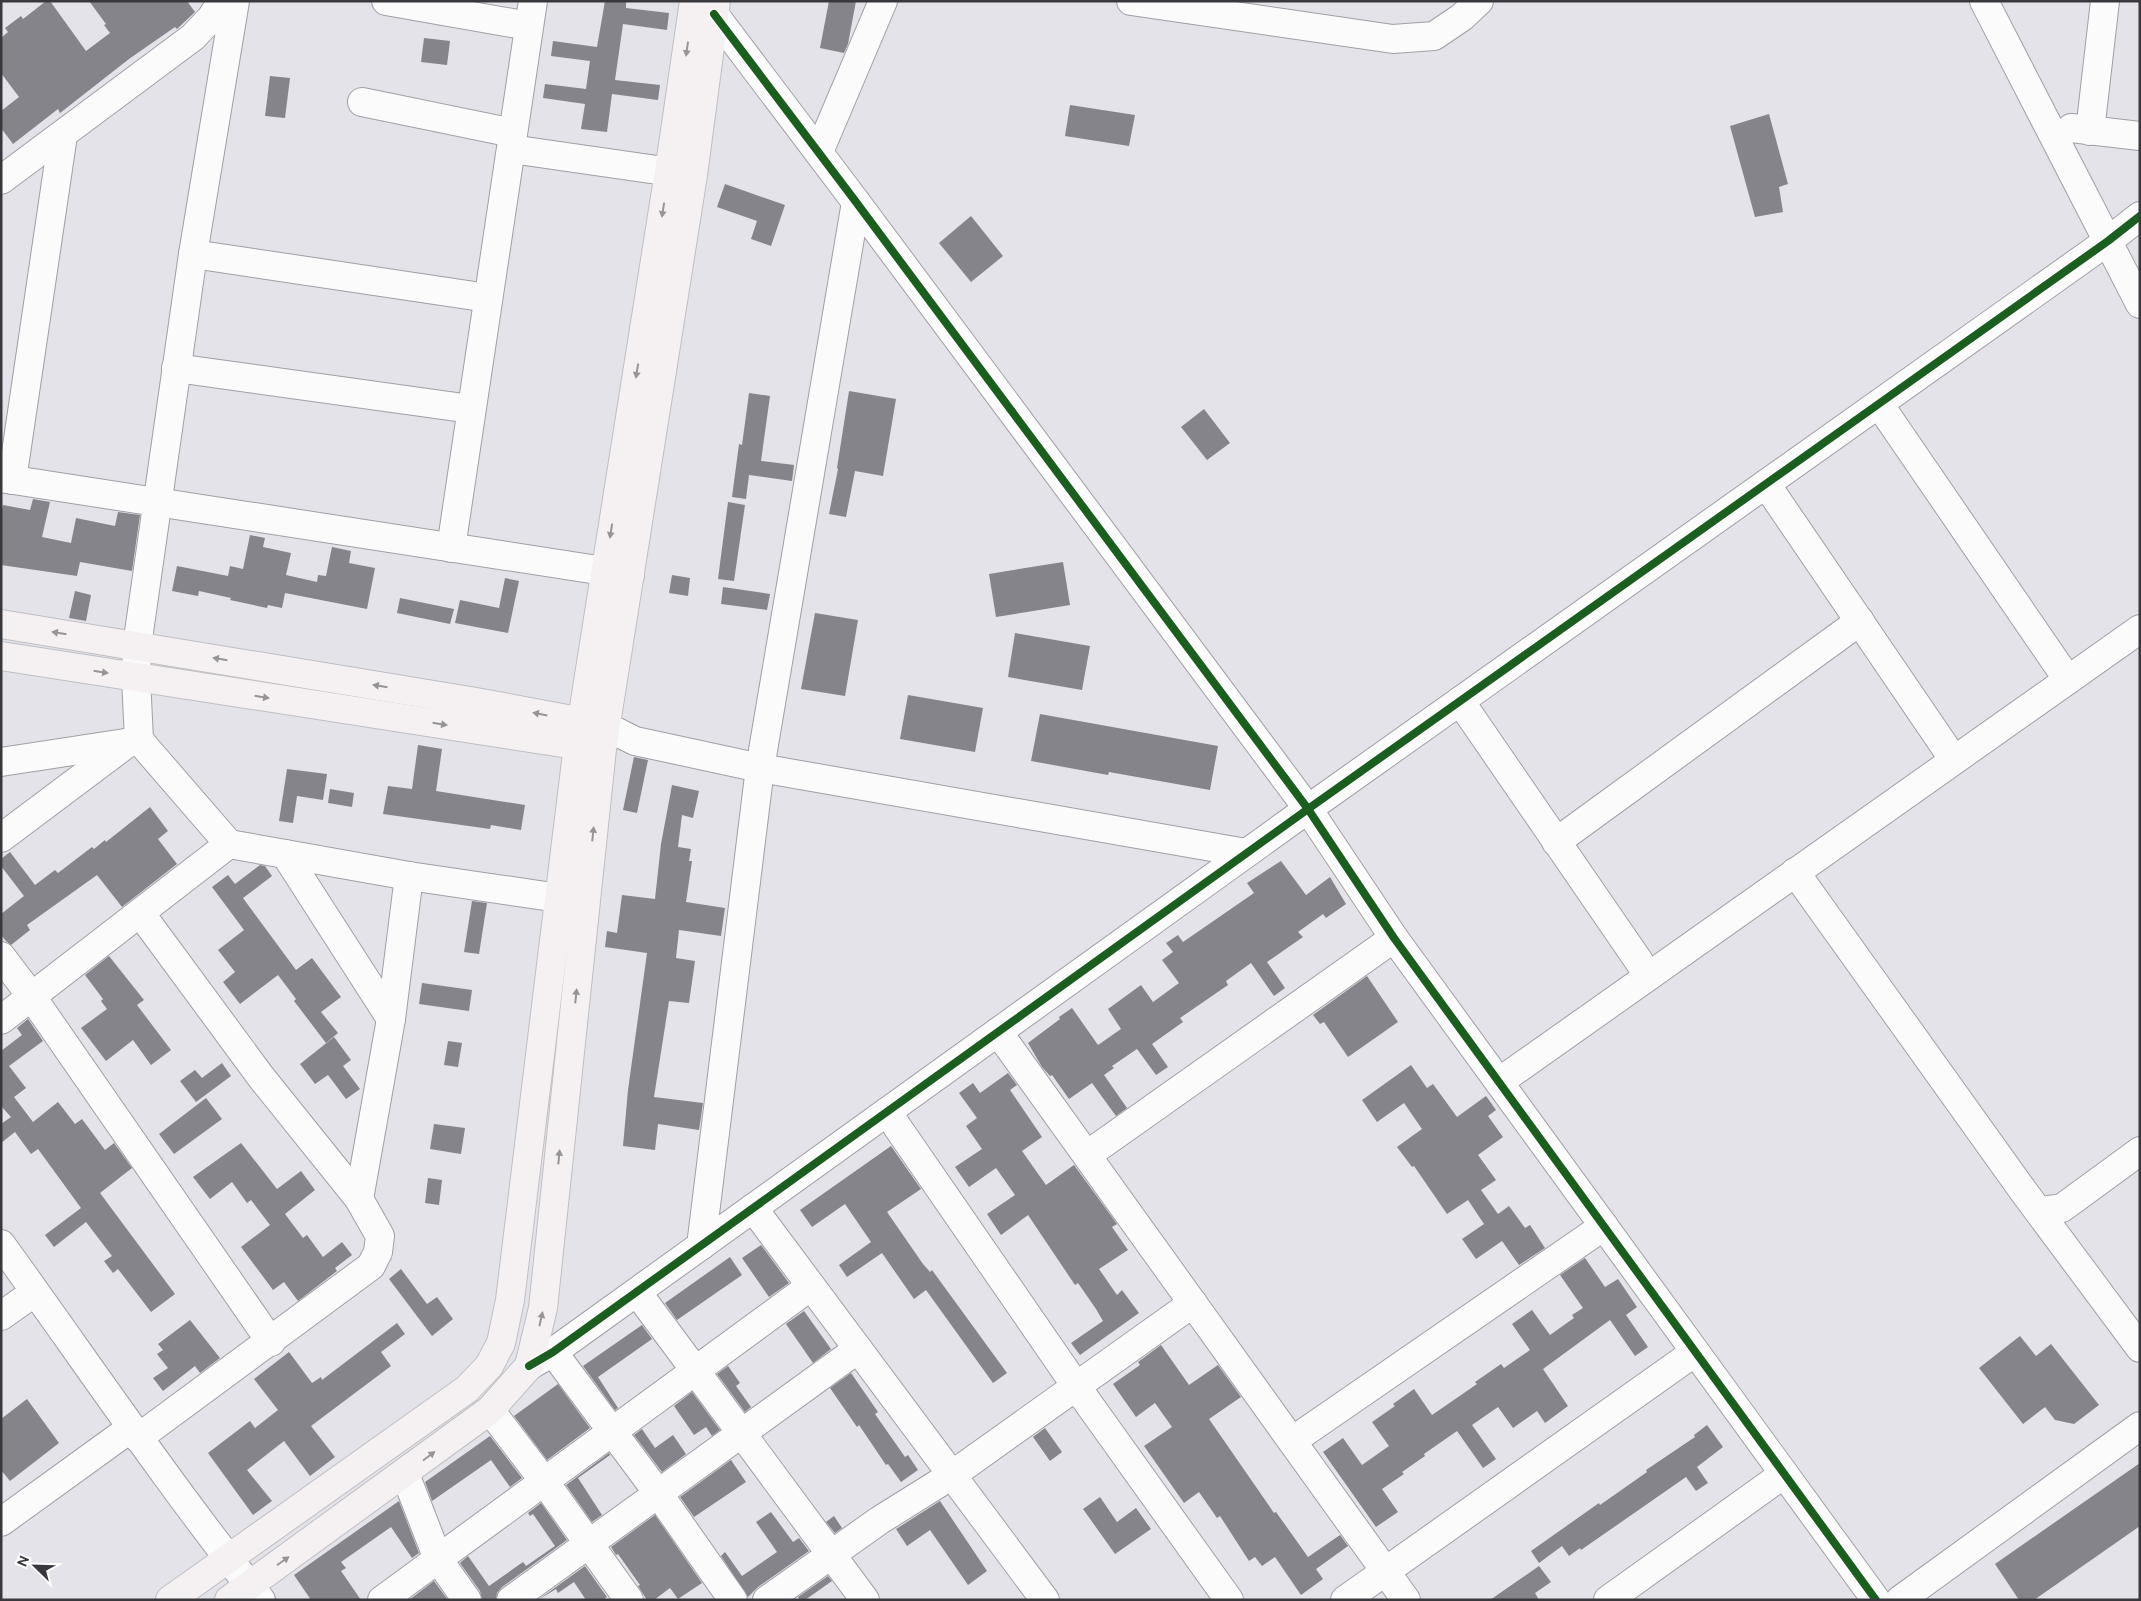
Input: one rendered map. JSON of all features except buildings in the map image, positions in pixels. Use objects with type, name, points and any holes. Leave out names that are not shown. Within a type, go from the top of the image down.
[{"type":"main road","points":[[170,1600],[467,1389],[489,1366],[501,1343],[510,1300],[559,898],[592,736],[708,6]]},
{"type":"main road","points":[[1,624],[476,702],[592,736]]},
{"type":"main road","points":[[1,656],[136,678],[592,736]]},
{"type":"main road","points":[[247,1595],[490,1410],[530,1366],[543,1308],[592,736]]},
{"type":"street","points":[[1,180],[193,37],[211,18],[222,1]]},
{"type":"street","points":[[235,1],[193,254],[137,646],[134,741],[229,844],[409,876],[559,898]]},
{"type":"street","points":[[386,1],[531,14],[450,548]]},
{"type":"street","points":[[819,152],[883,1]]},
{"type":"street","points":[[1131,1],[1393,39],[1434,36],[1462,18],[1479,1]]},
{"type":"street","points":[[1984,1],[2140,304]]},
{"type":"street","points":[[2090,130],[2105,1]]},
{"type":"street","points":[[708,6],[819,152],[1308,809],[1394,938],[1876,1600]]},
{"type":"street","points":[[362,102],[512,141],[681,174]]},
{"type":"street","points":[[2049,126],[2140,136]]},
{"type":"street","points":[[62,135],[7,479],[617,574]]},
{"type":"street","points":[[701,1246],[760,768],[856,202]]},
{"type":"street","points":[[530,1366],[553,1352],[637,1292],[1246,853],[2108,241],[2140,216]]},
{"type":"street","points":[[193,254],[488,298]]},
{"type":"street","points":[[176,368],[471,409]]},
{"type":"street","points":[[1878,404],[2068,680]]},
{"type":"street","points":[[1766,484],[1954,760]]},
{"type":"street","points":[[1556,842],[1860,621]]},
{"type":"street","points":[[1499,1082],[2140,629]]},
{"type":"street","points":[[1460,701],[1649,976]]},
{"type":"street","points":[[592,736],[635,741],[760,768],[1246,853]]},
{"type":"street","points":[[1,762],[134,741]]},
{"type":"street","points":[[1,838],[134,741]]},
{"type":"street","points":[[1,1020],[141,914],[229,844]]},
{"type":"street","points":[[284,854],[392,1019]]},
{"type":"street","points":[[1795,872],[2024,1192],[2040,1211],[2140,1348]]},
{"type":"street","points":[[359,1199],[392,1019],[409,876]]},
{"type":"street","points":[[1,1522],[271,1342],[372,1266],[378,1252],[380,1236],[359,1199],[261,1077],[141,914]]},
{"type":"street","points":[[1087,1155],[1394,938]]},
{"type":"street","points":[[1,956],[32,997],[271,1342]]},
{"type":"street","points":[[998,1032],[1406,1600]]},
{"type":"street","points":[[887,1112],[1076,1386],[1229,1600]]},
{"type":"street","points":[[2040,1211],[2062,1208],[2140,1151]]},
{"type":"street","points":[[753,1208],[1045,1600]]},
{"type":"street","points":[[1292,1441],[1604,1226]]},
{"type":"street","points":[[1,1244],[135,1433],[227,1558],[247,1595]]},
{"type":"street","points":[[382,1600],[811,1286]]},
{"type":"street","points":[[1,1316],[36,1292]]},
{"type":"street","points":[[637,1292],[865,1600]]},
{"type":"street","points":[[768,1600],[880,1520],[952,1474],[1193,1303]]},
{"type":"street","points":[[511,1600],[858,1349]]},
{"type":"street","points":[[553,1352],[658,1493],[733,1600]]},
{"type":"street","points":[[1345,1600],[1695,1352]]},
{"type":"street","points":[[490,1410],[544,1481],[629,1600]]},
{"type":"street","points":[[1900,1600],[2140,1426]]},
{"type":"street","points":[[405,1474],[438,1559],[467,1600]]},
{"type":"street","points":[[1608,1600],[1784,1474]]},
{"type":"cycle path","points":[[714,14],[1308,809],[1394,938],[1876,1600]]},
{"type":"cycle path","points":[[529,1366],[553,1352],[1308,809],[2108,241],[2140,216]]}]
